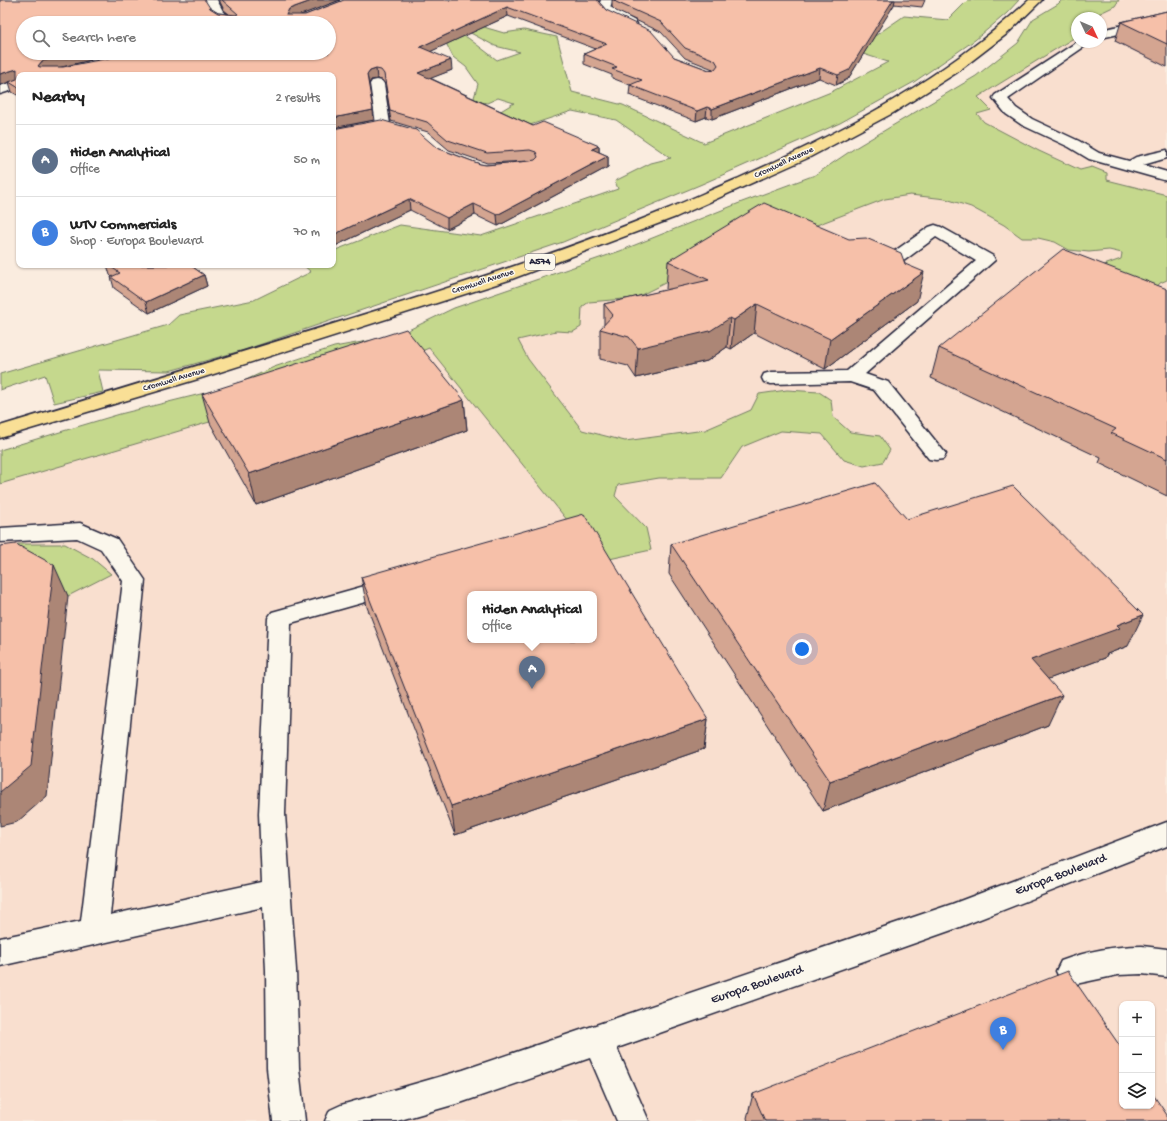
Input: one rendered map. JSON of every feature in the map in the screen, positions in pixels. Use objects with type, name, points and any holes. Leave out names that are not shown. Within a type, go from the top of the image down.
[{"type":"main road","name":"Cromwell Avenue","points":[[0,432],[191,375],[503,276],[670,214],[805,154],[888,110],[951,70],[1004,30],[1036,0]]},
{"type":"street","points":[[211,0],[214,9],[220,16]]},
{"type":"street","points":[[607,0],[604,8],[606,11],[619,19],[643,29]]},
{"type":"street","points":[[1107,33],[1167,19]]},
{"type":"street","points":[[1076,48],[1000,98],[1011,111],[1027,122],[1074,144],[1094,156],[1167,177]]},
{"type":"street","points":[[368,127],[390,126],[377,84]]},
{"type":"street","points":[[0,90],[16,85]]},
{"type":"street","points":[[1130,167],[1141,160],[1167,154]]},
{"type":"street","points":[[852,376],[987,260],[935,230],[888,264]]},
{"type":"street","points":[[771,378],[852,376],[882,386],[936,454]]},
{"type":"street","points":[[0,535],[80,530],[109,544],[134,580],[94,931]]},
{"type":"street","points":[[289,1121],[283,1068],[281,970],[272,814],[280,618],[416,579]]},
{"type":"street","name":"Europa Boulevard","points":[[341,1121],[390,1109],[463,1086],[952,917],[1167,834]]},
{"type":"street","points":[[0,952],[276,892]]},
{"type":"street","points":[[1071,971],[1100,963],[1126,959],[1153,960],[1167,963]]},
{"type":"street","points":[[598,1040],[633,1121]]},
{"type":"shaded area","points":[[1083,0],[1167,0],[1167,203],[945,120]]},
{"type":"shaded area","points":[[890,181],[1167,253],[1167,1121],[0,1121],[0,475]]},
{"type":"green space","points":[[431,0],[487,28],[504,33],[524,30],[557,37],[572,92],[623,105],[704,143],[831,92],[888,62],[798,33],[866,42],[904,16],[948,20],[968,0],[1019,0],[1007,13],[975,40],[914,82],[840,123],[702,184],[563,242],[244,350],[169,371],[98,370],[103,392],[54,403],[45,375],[0,390],[0,374],[168,325],[179,315],[254,300],[311,272],[306,268],[336,268],[336,250],[400,225],[481,236],[618,189],[615,181],[651,163],[671,158],[616,120],[572,111],[530,125],[502,118],[499,112],[514,103],[498,98],[487,103],[473,101],[478,84],[466,67],[453,57],[447,45],[447,33],[440,23],[468,38],[497,60],[520,52],[495,46],[414,3]]},
{"type":"green space","points":[[1062,0],[1119,0],[1115,6],[1102,12],[1071,12],[1071,40],[978,97],[991,110],[977,114],[984,122],[1039,151],[1080,170],[1092,167],[1107,173],[1107,180],[1167,195],[1167,280],[1160,283],[1151,294],[1104,265],[1121,259],[1122,253],[1109,250],[1089,252],[1069,250],[1055,242],[1038,238],[1022,238],[1004,225],[971,207],[946,199],[910,195],[885,199],[667,282],[635,298],[589,302],[582,307],[581,327],[573,332],[556,331],[518,340],[528,359],[582,430],[625,441],[705,430],[751,410],[759,394],[787,390],[819,392],[831,400],[833,417],[850,432],[880,436],[890,450],[883,462],[864,466],[844,460],[822,434],[781,431],[742,447],[721,478],[659,478],[618,485],[615,496],[646,528],[651,550],[600,561],[429,348],[355,379],[0,484],[0,450],[120,414],[233,386],[274,367],[334,347],[396,336],[454,308],[620,251],[742,202],[815,175],[855,148],[976,76],[1018,43],[1033,19]]},
{"type":"green space","points":[[19,544],[65,544],[93,559],[111,574],[68,596],[0,547]]},
{"type":"building","points":[[0,0],[205,0],[210,8],[218,13],[236,15],[238,14],[222,0],[314,0],[289,9],[286,15],[305,15],[344,0],[597,0],[606,10],[651,31],[674,57],[709,70],[715,69],[718,65],[715,60],[685,48],[661,22],[614,0],[893,0],[849,70],[838,75],[820,68],[712,109],[707,107],[697,111],[630,85],[642,80],[612,69],[617,67],[584,54],[607,44],[507,7],[420,47],[451,60],[418,73],[533,126],[543,122],[599,146],[592,149],[608,156],[497,215],[474,204],[447,218],[409,199],[336,234],[336,128],[381,120],[416,130],[437,148],[486,165],[530,161],[535,160],[538,157],[536,152],[530,150],[487,153],[448,140],[427,122],[390,111],[384,74],[381,70],[376,69],[370,71],[367,75],[373,110],[336,117],[336,72],[17,72],[17,69],[0,74]]},
{"type":"building","points":[[1167,11],[1167,44],[1121,22]]},
{"type":"building","points":[[16,79],[16,86],[9,82]]},
{"type":"building","points":[[764,203],[849,239],[866,238],[901,253],[905,264],[924,272],[830,339],[757,304],[734,320],[730,318],[710,331],[638,348],[629,337],[600,329],[613,315],[604,304],[709,280],[668,261]]},
{"type":"building","points":[[1063,249],[1167,289],[1167,459],[1111,433],[1116,429],[939,348]]},
{"type":"building","points":[[112,268],[194,268],[204,275],[146,302],[111,277],[120,273]]},
{"type":"building","points":[[406,329],[464,400],[249,474],[202,394]]},
{"type":"building","points":[[875,483],[907,519],[1013,486],[1143,615],[1117,625],[1120,628],[1031,660],[1062,695],[830,781],[671,544]]},
{"type":"building","points":[[584,514],[708,719],[451,806],[361,577]]},
{"type":"building","points":[[16,544],[54,565],[31,766],[0,792],[0,546]]},
{"type":"building","points":[[1068,971],[1119,1045],[1119,1109],[1155,1109],[1155,1097],[1167,1115],[1167,1121],[765,1121],[753,1094]]},
{"type":"place","name":"Hiden Analytical","points":[[532,689]]},
{"type":"place","name":"WTV Commercials","points":[[1003,1050]]}]
